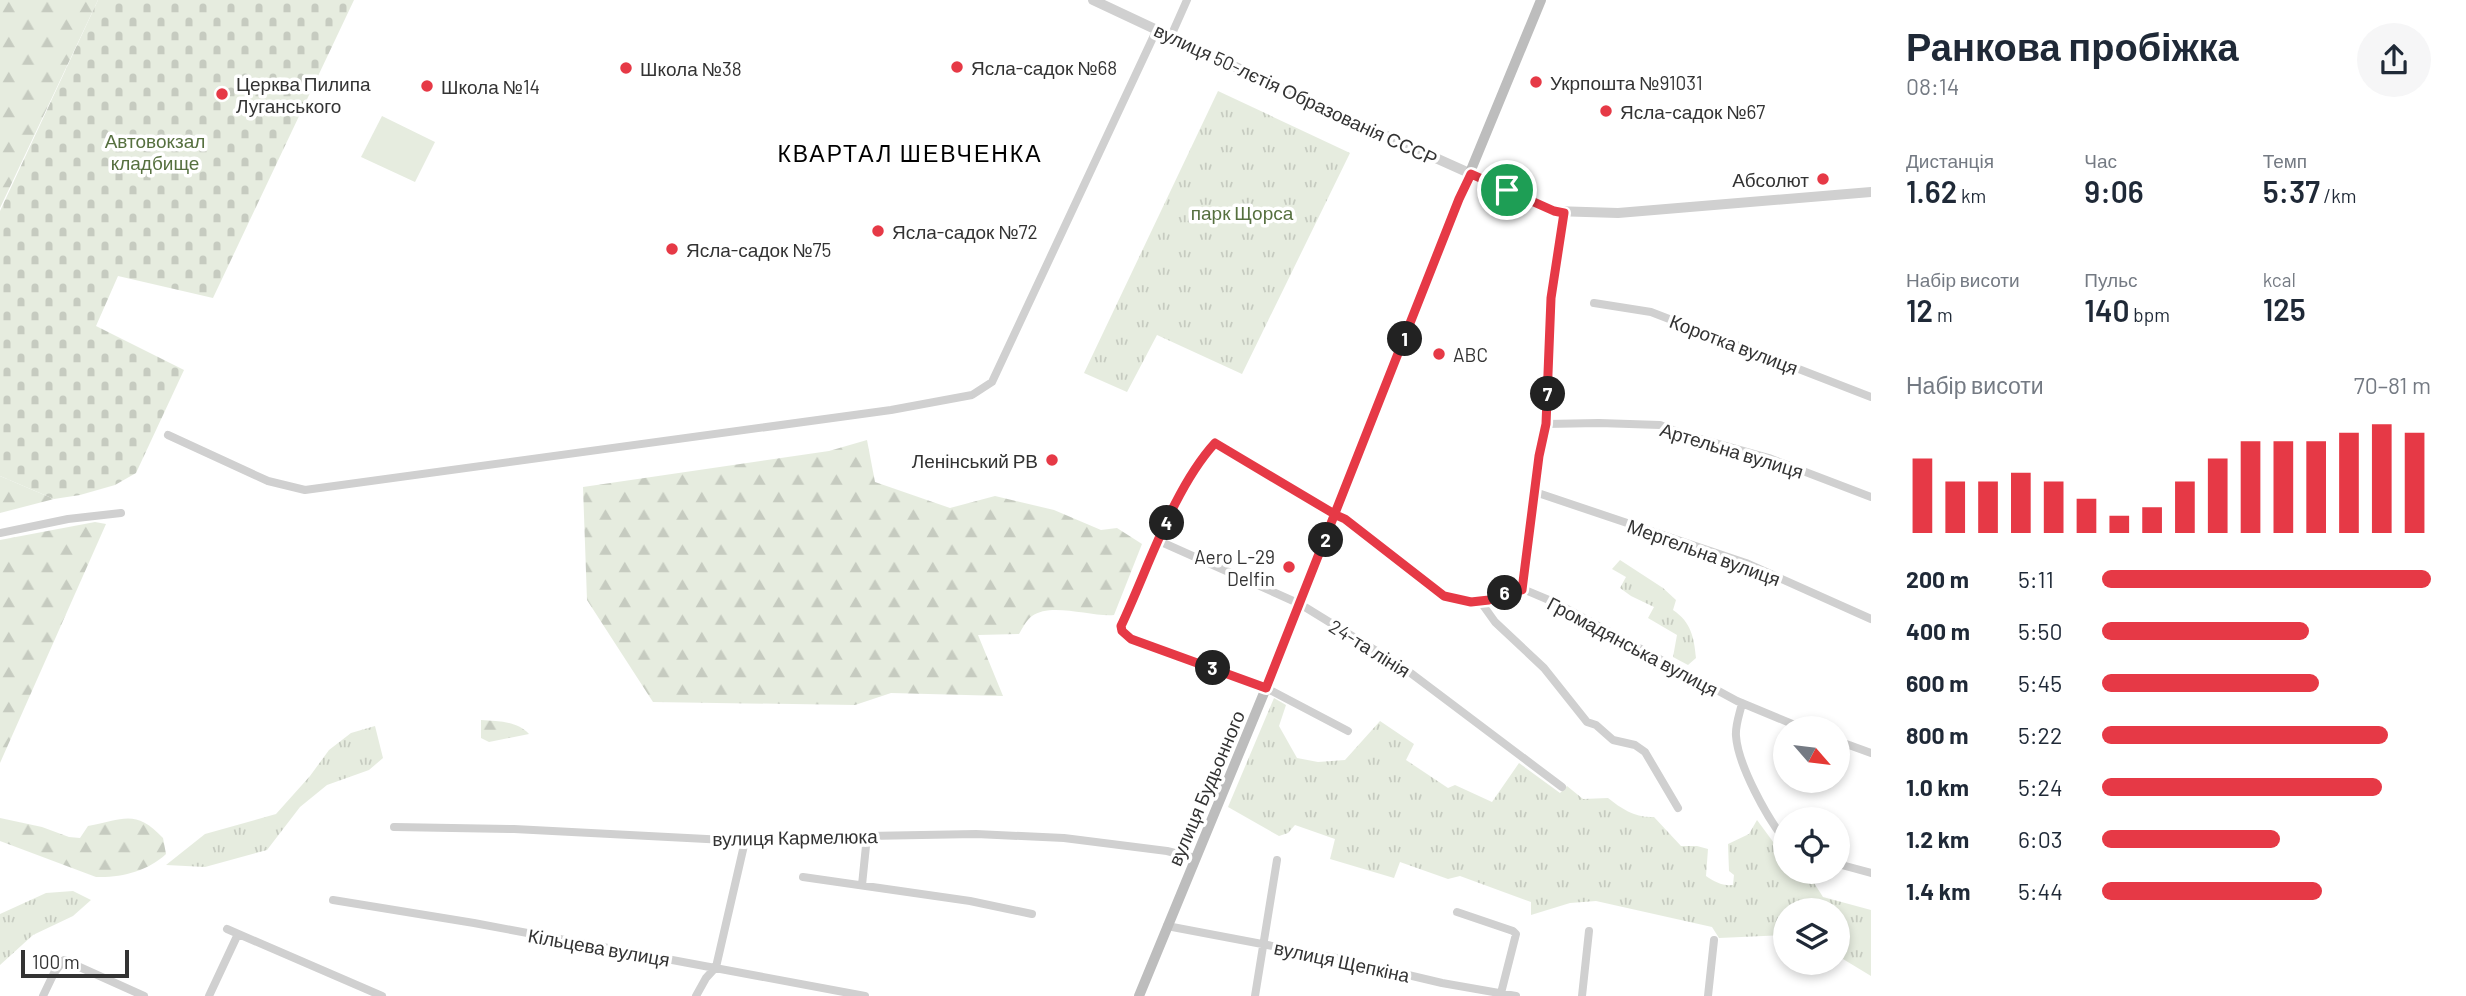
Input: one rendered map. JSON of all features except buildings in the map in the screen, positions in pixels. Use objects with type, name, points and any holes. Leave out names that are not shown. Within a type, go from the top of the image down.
[{"type":"main road","name":"вулиця Будьонного","points":[[1139,996],[1336,515],[1459,199],[1541,0]]},
{"type":"street","name":"вулиця 50-лєтія Образованія СССР","points":[[1093,0],[1554,211],[1618,213],[1871,192]]},
{"type":"street","points":[[1171,36],[1187,0]]},
{"type":"street","points":[[168,435],[268,481],[306,489],[891,410],[972,395],[992,382],[1157,29]]},
{"type":"street","points":[[1348,731],[1266,688],[1131,639],[1122,631],[1121,626],[1191,476],[1215,443],[1336,515],[1444,596],[1471,602],[1489,600],[1517,587],[1522,590],[1546,424],[1551,298],[1564,213]]},
{"type":"street","name":"Коротка вулиця","points":[[1594,303],[1651,312],[1871,397]]},
{"type":"street","name":"Артельна вулиця","points":[[1546,424],[1660,425],[1769,458],[1871,498]]},
{"type":"street","name":"Мергельна вулиця","points":[[1535,492],[1746,563],[1871,619]]},
{"type":"street","points":[[0,533],[68,519],[121,513]]},
{"type":"street","name":"24-та лінія","points":[[1159,541],[1300,604],[1404,668],[1562,787]]},
{"type":"street","name":"Громадянська вулиця","points":[[1522,590],[1556,603],[1742,703],[1773,716]]},
{"type":"street","points":[[1480,601],[1494,622],[1544,668],[1587,722],[1596,725],[1613,740],[1635,744],[1645,752],[1678,808]]},
{"type":"street","points":[[1742,703],[1736,732],[1738,751],[1773,826]]},
{"type":"street","points":[[1850,745],[1871,753]]},
{"type":"street","name":"вулиця Кармелюка","points":[[394,827],[514,829],[745,841],[867,835],[976,834],[1064,838],[1167,851],[1195,858]]},
{"type":"street","points":[[862,885],[867,835]]},
{"type":"street","points":[[696,996],[716,967],[745,841]]},
{"type":"street","points":[[1255,996],[1278,860]]},
{"type":"street","points":[[1850,867],[1871,873]]},
{"type":"street","points":[[803,877],[970,901],[1031,914]]},
{"type":"street","name":"Кільцева вулиця","points":[[334,900],[865,996]]},
{"type":"street","points":[[1457,912],[1513,930],[1516,934],[1501,993]]},
{"type":"street","name":"вулиця Щепкіна","points":[[1167,926],[1336,957],[1442,983],[1516,996]]},
{"type":"street","points":[[227,929],[368,993],[382,996]]},
{"type":"street","points":[[1582,996],[1589,931]]},
{"type":"street","points":[[209,996],[238,934]]},
{"type":"street","points":[[1707,996],[1714,940]]},
{"type":"street","points":[[43,996],[64,960],[144,996]]},
{"type":"green space","points":[[0,0],[98,0],[0,208]]},
{"type":"green space","name":"Автовокзал кладбище","points":[[98,0],[354,0],[213,298],[118,276],[96,326],[184,370],[136,473],[115,485],[54,499],[0,476],[0,211]]},
{"type":"green space","name":"парк Щорса","points":[[1218,91],[1350,153],[1242,374],[1157,335],[1127,392],[1084,373]]},
{"type":"green space","points":[[382,116],[435,142],[415,182],[361,157]]},
{"type":"green space","points":[[867,440],[875,482],[950,508],[995,496],[1054,510],[1101,530],[1117,528],[1142,544],[1114,615],[1050,610],[1030,617],[1019,634],[978,635],[1003,696],[891,693],[855,705],[653,702],[587,600],[583,487],[829,451]]},
{"type":"green space","points":[[0,476],[54,499],[0,513]]},
{"type":"green space","points":[[95,522],[106,524],[0,763],[0,540]]},
{"type":"green space","points":[[1620,560],[1663,588],[1676,600],[1673,610],[1688,625],[1694,643],[1696,658],[1688,665],[1673,657],[1677,635],[1648,618],[1654,607],[1620,588],[1626,577],[1612,569]]},
{"type":"green space","points":[[1274,698],[1286,705],[1279,726],[1297,758],[1318,762],[1345,760],[1380,721],[1414,744],[1406,760],[1448,788],[1455,785],[1492,802],[1519,763],[1560,793],[1567,786],[1583,799],[1608,798],[1629,812],[1654,817],[1681,846],[1708,849],[1706,876],[1722,884],[1733,885],[1734,875],[1729,871],[1728,844],[1749,834],[1757,820],[1773,842],[1773,884],[1815,884],[1823,897],[1827,898],[1773,898],[1773,936],[1719,938],[1712,927],[1596,901],[1570,903],[1531,915],[1531,902],[1460,876],[1448,879],[1400,862],[1394,878],[1330,859],[1335,839],[1295,825],[1288,833],[1279,836],[1228,807]]},
{"type":"green space","points":[[481,720],[513,724],[529,734],[489,742],[481,738]]},
{"type":"green space","points":[[375,726],[383,758],[369,770],[327,785],[300,807],[267,850],[205,867],[166,865],[205,834],[276,814],[329,750],[351,733]]},
{"type":"green space","points":[[0,818],[80,838],[88,826],[129,818],[154,829],[163,838],[166,854],[151,865],[134,872],[96,877],[0,841]]},
{"type":"green space","points":[[73,891],[91,900],[73,916],[33,935],[0,965],[0,914],[46,893]]},
{"type":"green space","points":[[1850,904],[1871,910],[1871,976],[1850,963]]},
{"type":"place","name":"Ясла-садок №68","points":[[957,67]]},
{"type":"place","name":"Школа №38","points":[[626,68]]},
{"type":"place","name":"Укрпошта №91031","points":[[1536,82]]},
{"type":"place","name":"Школа №14","points":[[427,86]]},
{"type":"place","name":"Церква Пилипа Луганського","points":[[222,94]]},
{"type":"place","name":"Ясла-садок №67","points":[[1606,111]]},
{"type":"place","name":"Абсолют","points":[[1823,179]]},
{"type":"place","name":"Ясла-садок №72","points":[[878,231]]},
{"type":"place","name":"Ясла-садок №75","points":[[672,249]]},
{"type":"place","name":"ABC","points":[[1439,354]]},
{"type":"place","name":"Ленінський РВ","points":[[1052,460]]},
{"type":"place","name":"Aero L-29 Delfin","points":[[1289,567]]},
{"type":"district","name":"КВАРТАЛ ШЕВЧЕНКА","points":[[910,153]]},
{"type":"route","points":[[1507,190],[1471,174],[1459,199],[1336,515],[1266,688],[1131,639],[1122,631],[1121,626],[1176,504],[1205,454],[1215,443],[1336,515],[1345,519],[1444,596],[1471,602],[1489,600],[1517,587],[1522,590],[1539,456],[1546,424],[1553,274],[1564,213],[1507,190]]}]
